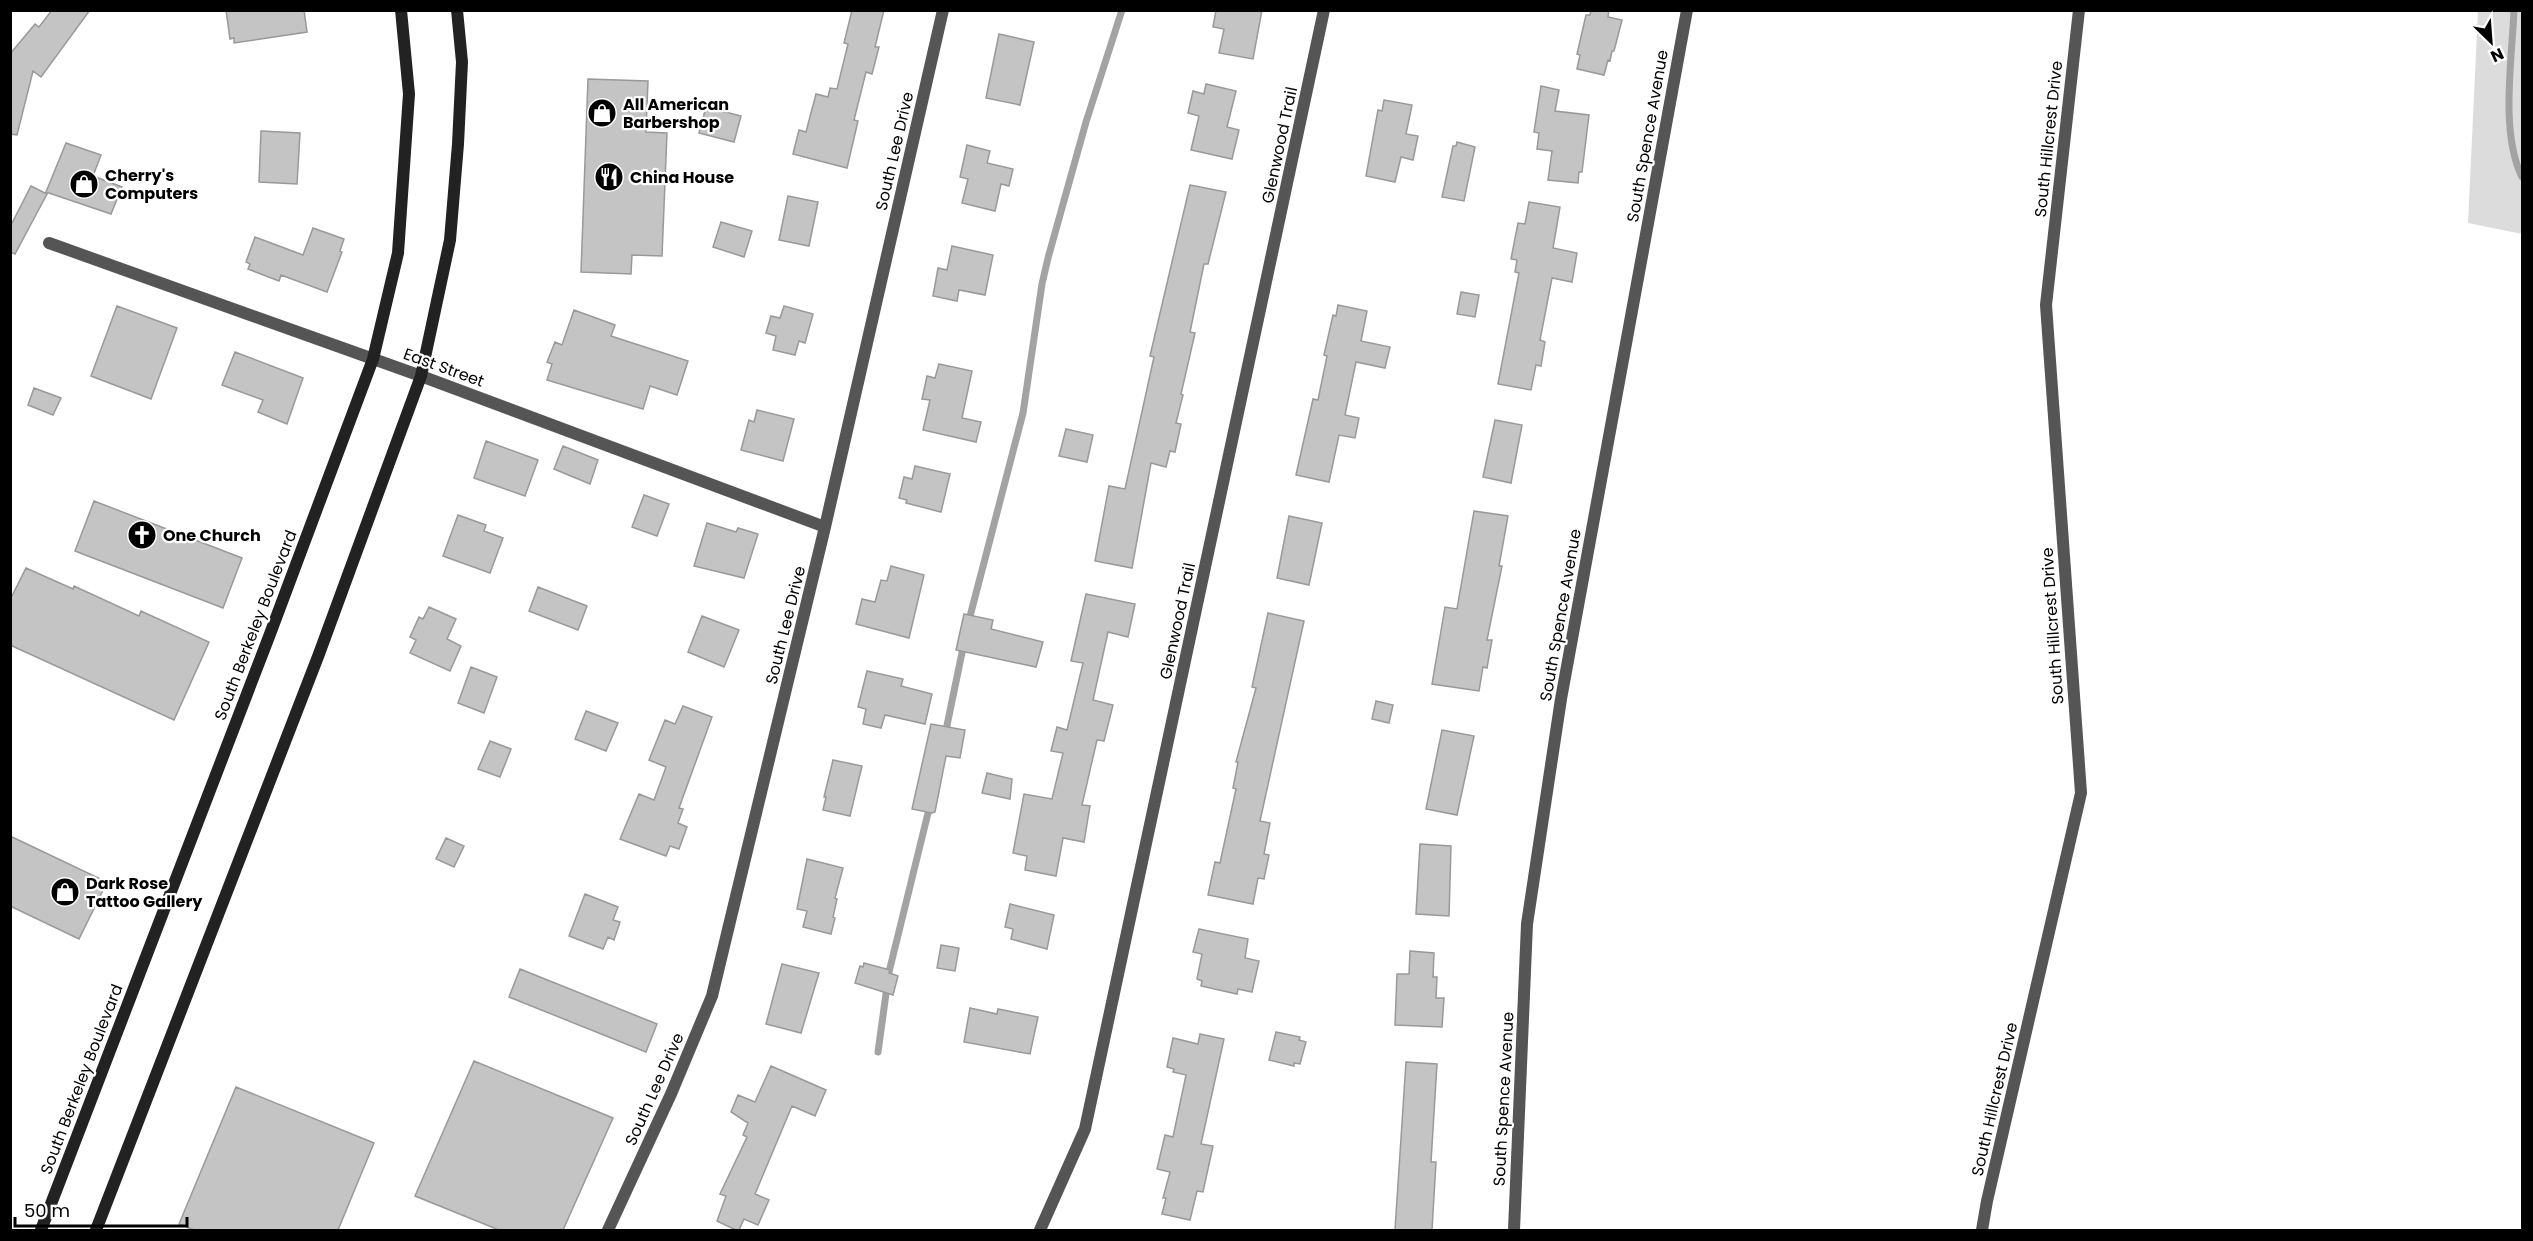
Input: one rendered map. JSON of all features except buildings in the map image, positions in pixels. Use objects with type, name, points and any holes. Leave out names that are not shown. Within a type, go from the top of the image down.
[{"type":"street","name":"South Berkeley Boulevard","points":[[41,1230],[373,359],[398,253],[409,94],[400,10]]},
{"type":"street","points":[[96,1230],[319,654],[421,376],[450,240],[462,62],[457,10]]},
{"type":"street","name":"South Lee Drive","points":[[608,1230],[671,1094],[712,996],[825,527],[943,10]]},
{"type":"street","name":"Glenwood Trail","points":[[1040,1230],[1085,1129],[1324,10]]},
{"type":"street","name":"South Spence Avenue","points":[[1514,1230],[1529,912],[1561,699],[1687,10]]},
{"type":"street","name":"South Hillcrest Drive","points":[[1982,1230],[2081,793],[2046,305],[2079,10]]},
{"type":"street","name":"East Street","points":[[49,243],[421,376],[825,527]]},
{"type":"shaded area","points":[[2478,11],[2522,11],[2522,234],[2468,223]]},
{"type":"waterway","points":[[968,624],[1023,413],[1048,258],[1086,122],[1122,10]]},
{"type":"waterway","points":[[2514,10],[2509,118],[2515,159],[2522,177]]},
{"type":"waterway","points":[[945,735],[964,643]]},
{"type":"waterway","points":[[878,1052],[889,972],[930,805]]},
{"type":"place","name":"All American Barbershop","points":[[602,113]]},
{"type":"place","name":"China House","points":[[609,177]]},
{"type":"place","name":"Cherry's Computers","points":[[84,184]]},
{"type":"place","name":"One Church","points":[[142,535]]},
{"type":"place","name":"Dark Rose Tattoo Gallery","points":[[65,892]]}]
